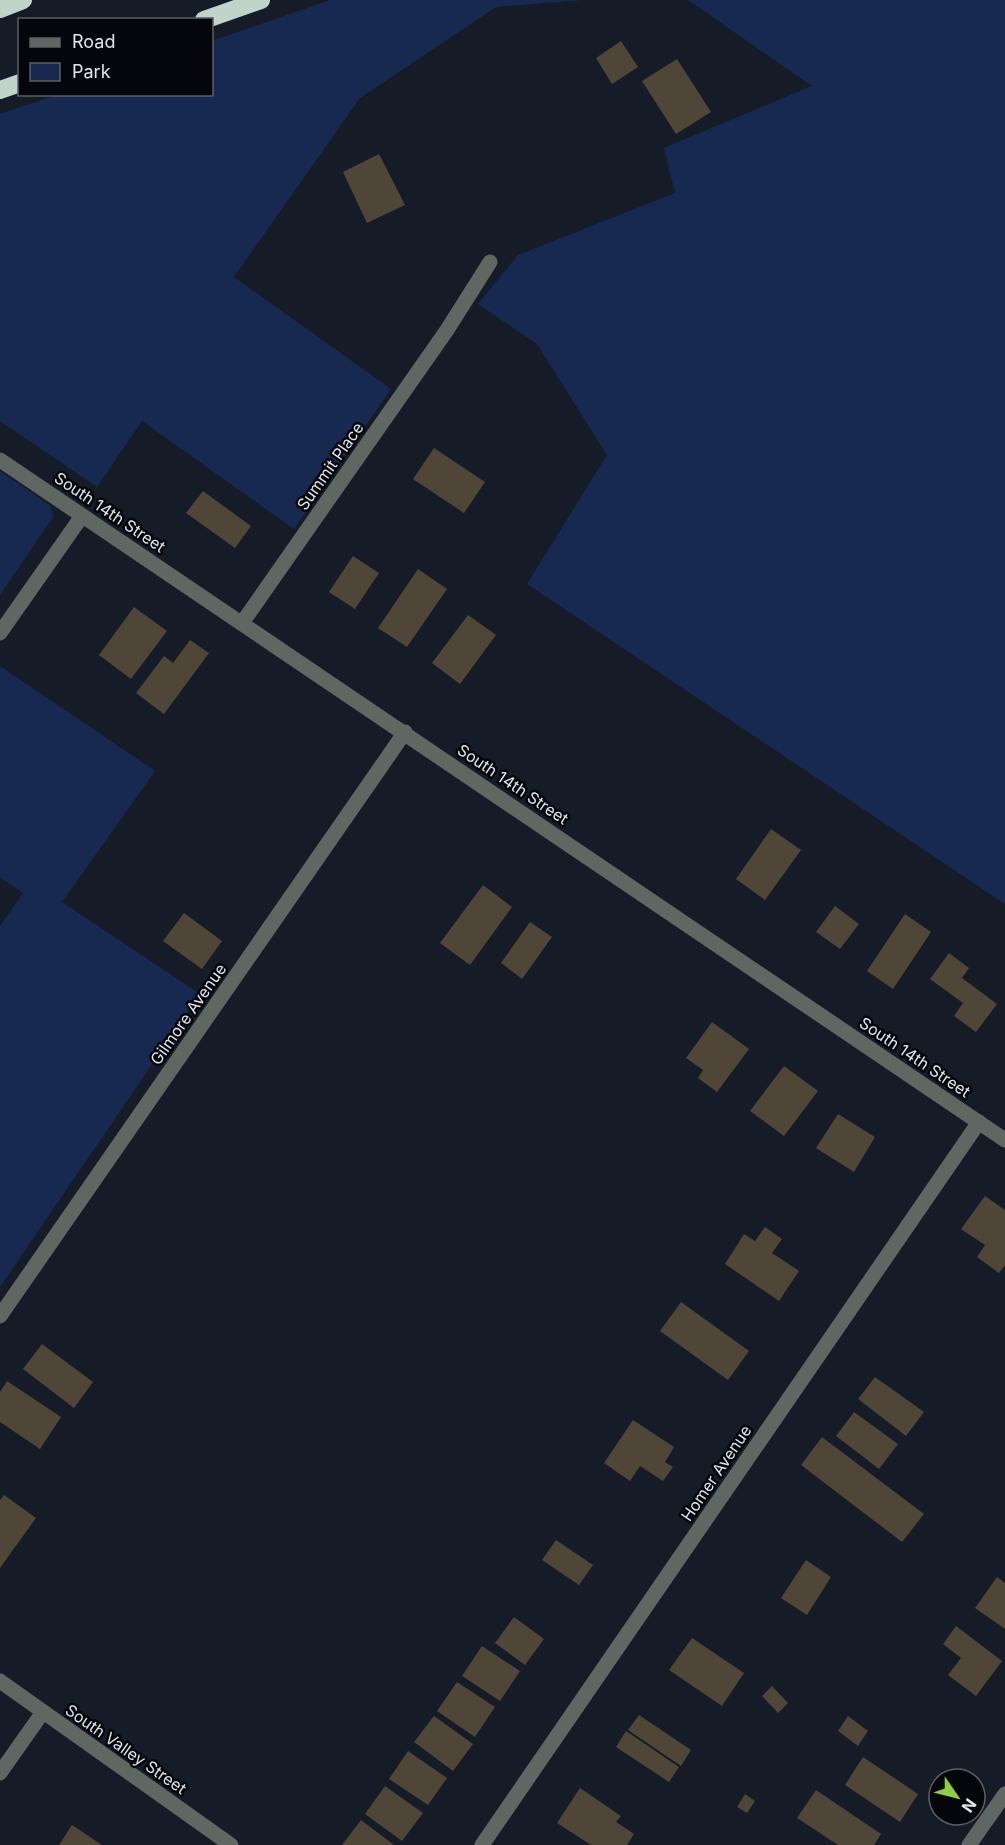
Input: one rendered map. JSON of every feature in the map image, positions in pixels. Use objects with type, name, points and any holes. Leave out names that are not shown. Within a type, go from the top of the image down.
[{"type":"highway","points":[[0,9],[23,0]]},
{"type":"highway","points":[[210,18],[261,0]]},
{"type":"highway","points":[[0,90],[18,84]]},
{"type":"street","name":"Summit Place","points":[[242,623],[447,330],[490,262]]},
{"type":"street","name":"South 14th Street","points":[[0,460],[1005,1140]]},
{"type":"street","points":[[0,633],[82,516]]},
{"type":"street","name":"Gilmore Avenue","points":[[0,1316],[405,732]]},
{"type":"street","name":"Homer Avenue","points":[[482,1845],[979,1122]]},
{"type":"street","name":"South Valley Street","points":[[0,1681],[231,1845]]},
{"type":"street","points":[[0,1773],[43,1712]]},
{"type":"street","points":[[969,1845],[1005,1794]]},
{"type":"green space","points":[[330,0],[583,0],[496,7],[360,98],[234,277],[391,389],[294,529],[142,421],[97,487],[0,421],[0,114],[54,96],[213,96],[213,41]]},
{"type":"green space","points":[[688,0],[1005,0],[1005,904],[527,584],[607,455],[537,344],[478,304],[518,255],[675,193],[664,148],[812,86]]},
{"type":"green space","points":[[0,471],[51,506],[53,517],[0,595]]},
{"type":"green space","points":[[0,666],[155,771],[62,902],[200,994],[0,1287],[0,926],[23,893],[0,877]]},
{"type":"building","points":[[621,41],[638,67],[612,84],[596,58]]},
{"type":"building","points":[[677,59],[711,112],[676,134],[642,81]]},
{"type":"building","points":[[379,154],[405,205],[367,223],[343,172]]},
{"type":"building","points":[[434,448],[485,482],[464,513],[413,479]]},
{"type":"building","points":[[203,491],[251,526],[235,548],[186,513]]},
{"type":"building","points":[[353,556],[379,573],[355,609],[329,592]]},
{"type":"building","points":[[418,569],[447,589],[407,647],[378,628]]},
{"type":"building","points":[[134,607],[167,631],[131,679],[99,655]]},
{"type":"building","points":[[468,615],[496,635],[460,684],[432,663]]},
{"type":"building","points":[[190,640],[209,653],[164,714],[136,693],[164,656],[173,663]]},
{"type":"building","points":[[771,829],[801,850],[765,900],[736,879]]},
{"type":"building","points":[[483,885],[512,907],[470,965],[440,943]]},
{"type":"building","points":[[835,906],[859,924],[840,949],[816,932]]},
{"type":"building","points":[[184,913],[222,941],[202,969],[163,941]]},
{"type":"building","points":[[905,914],[931,932],[893,989],[867,971]]},
{"type":"building","points":[[530,922],[552,937],[522,979],[501,963]]},
{"type":"building","points":[[949,953],[969,968],[962,978],[997,1004],[976,1032],[954,1016],[963,1003],[930,979]]},
{"type":"building","points":[[712,1022],[749,1049],[717,1092],[698,1078],[703,1070],[686,1058]]},
{"type":"building","points":[[784,1066],[818,1091],[784,1136],[750,1111]]},
{"type":"building","points":[[838,1114],[875,1137],[854,1172],[816,1148]]},
{"type":"building","points":[[985,1196],[1005,1210],[1005,1265],[999,1273],[977,1257],[985,1245],[961,1229]]},
{"type":"building","points":[[765,1227],[782,1239],[772,1253],[799,1271],[779,1301],[725,1264],[744,1234],[755,1241]]},
{"type":"building","points":[[681,1302],[749,1351],[728,1380],[660,1331]]},
{"type":"building","points":[[42,1344],[93,1382],[74,1408],[23,1369]]},
{"type":"building","points":[[875,1377],[924,1412],[906,1436],[858,1399]]},
{"type":"building","points":[[7,1381],[61,1417],[40,1449],[0,1422],[0,1392]]},
{"type":"building","points":[[854,1412],[898,1444],[879,1469],[836,1436]]},
{"type":"building","points":[[633,1420],[674,1447],[665,1462],[673,1467],[663,1481],[640,1466],[630,1481],[604,1463]]},
{"type":"building","points":[[822,1437],[924,1514],[902,1542],[801,1465]]},
{"type":"building","points":[[4,1495],[36,1518],[0,1568],[0,1500]]},
{"type":"building","points":[[556,1540],[593,1565],[579,1585],[542,1560]]},
{"type":"building","points":[[806,1560],[831,1577],[807,1615],[781,1598]]},
{"type":"building","points":[[997,1577],[1005,1583],[1005,1629],[975,1608]]},
{"type":"building","points":[[514,1617],[544,1639],[525,1665],[495,1643]]},
{"type":"building","points":[[956,1626],[1002,1661],[976,1696],[948,1675],[961,1658],[943,1644]]},
{"type":"building","points":[[692,1638],[744,1673],[722,1706],[669,1670]]},
{"type":"building","points":[[482,1646],[520,1671],[500,1701],[462,1676]]},
{"type":"building","points":[[457,1682],[495,1707],[475,1737],[437,1711]]},
{"type":"building","points":[[772,1686],[788,1703],[778,1713],[762,1696]]},
{"type":"building","points":[[639,1715],[691,1750],[681,1766],[628,1730]]},
{"type":"building","points":[[434,1716],[473,1744],[453,1771],[414,1742]]},
{"type":"building","points":[[848,1716],[868,1731],[858,1746],[838,1731]]},
{"type":"building","points":[[626,1731],[679,1767],[669,1782],[616,1747]]},
{"type":"building","points":[[408,1751],[447,1778],[428,1805],[389,1779]]},
{"type":"building","points":[[863,1757],[918,1794],[900,1822],[845,1785]]},
{"type":"building","points":[[385,1786],[423,1813],[402,1841],[365,1814]]},
{"type":"building","points":[[580,1788],[621,1816],[616,1822],[634,1834],[627,1845],[591,1845],[557,1823]]},
{"type":"building","points":[[816,1790],[881,1834],[874,1845],[838,1845],[797,1818]]},
{"type":"building","points":[[745,1794],[755,1801],[747,1813],[737,1807]]},
{"type":"building","points":[[361,1820],[394,1845],[342,1845]]},
{"type":"building","points":[[72,1825],[102,1845],[59,1845]]}]
